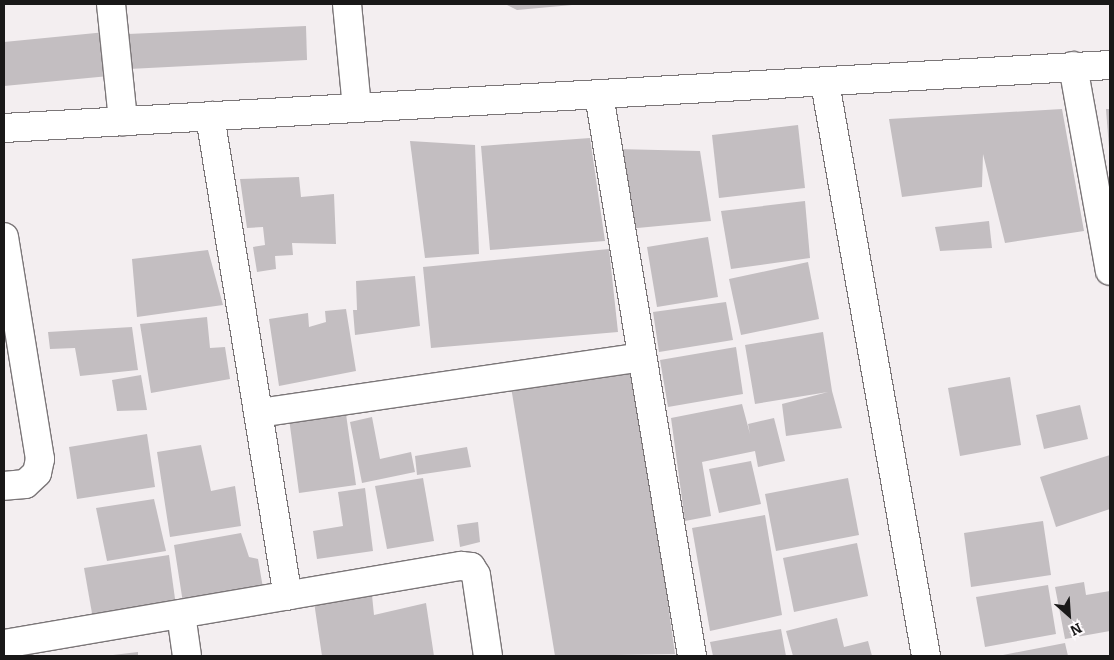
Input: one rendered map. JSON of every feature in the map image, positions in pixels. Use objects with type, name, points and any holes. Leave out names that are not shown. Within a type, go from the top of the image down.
[{"type":"street","points":[[111,4],[123,121]]},
{"type":"street","points":[[347,4],[357,108]]},
{"type":"street","points":[[4,128],[825,83],[1110,65]]},
{"type":"street","points":[[1073,66],[1110,271]]},
{"type":"street","points":[[825,83],[926,656]]},
{"type":"street","points":[[599,95],[692,656]]},
{"type":"street","points":[[210,116],[288,596]]},
{"type":"street","points":[[4,236],[40,459],[37,473],[25,484],[4,486]]},
{"type":"street","points":[[259,413],[642,357]]},
{"type":"street","points":[[4,644],[471,566],[476,575],[488,656]]},
{"type":"street","points":[[181,614],[188,656]]},
{"type":"building","points":[[505,4],[572,4],[572,5],[517,10]]},
{"type":"building","points":[[306,26],[307,60],[129,69],[128,34]]},
{"type":"building","points":[[106,32],[109,76],[4,86],[4,42]]},
{"type":"building","points":[[1062,109],[1084,231],[1005,243],[983,154],[982,187],[902,197],[889,119]]},
{"type":"building","points":[[1106,109],[1110,109],[1110,148],[1109,148]]},
{"type":"building","points":[[798,125],[805,188],[719,198],[712,135]]},
{"type":"building","points":[[590,138],[605,241],[490,250],[481,146]]},
{"type":"building","points":[[410,141],[475,145],[479,254],[425,258]]},
{"type":"building","points":[[616,149],[700,151],[711,221],[627,229]]},
{"type":"building","points":[[299,177],[301,197],[334,194],[336,244],[292,243],[293,255],[275,256],[276,269],[257,272],[253,247],[265,245],[263,227],[247,228],[240,179]]},
{"type":"building","points":[[805,201],[810,258],[731,269],[721,211]]},
{"type":"building","points":[[989,221],[992,248],[940,251],[935,227]]},
{"type":"building","points":[[708,237],[718,297],[657,307],[647,247]]},
{"type":"building","points":[[609,249],[618,332],[431,348],[423,267]]},
{"type":"building","points":[[208,250],[223,305],[137,317],[132,259]]},
{"type":"building","points":[[808,262],[819,319],[741,335],[729,279]]},
{"type":"building","points":[[415,276],[420,326],[355,335],[353,310],[357,310],[356,281]]},
{"type":"building","points":[[726,302],[733,340],[659,352],[653,312]]},
{"type":"building","points":[[346,309],[356,371],[279,386],[269,319],[308,313],[309,327],[326,322],[325,311]]},
{"type":"building","points":[[207,317],[210,348],[225,347],[230,379],[151,393],[140,324]]},
{"type":"building","points":[[132,327],[138,370],[80,376],[75,348],[50,349],[48,332]]},
{"type":"building","points":[[823,332],[832,391],[842,428],[786,436],[782,404],[828,392],[755,404],[745,345]]},
{"type":"building","points":[[736,347],[743,394],[668,407],[660,360]]},
{"type":"building","points":[[636,372],[675,654],[555,656],[511,387]]},
{"type":"building","points":[[141,375],[147,410],[117,411],[112,380]]},
{"type":"building","points":[[1010,377],[1021,445],[960,456],[948,388]]},
{"type":"building","points":[[742,404],[750,434],[748,424],[774,418],[785,461],[758,467],[755,451],[702,462],[711,516],[685,521],[671,418]]},
{"type":"building","points":[[1080,405],[1088,439],[1044,449],[1036,415]]},
{"type":"building","points":[[313,407],[315,419],[346,414],[356,485],[299,493],[288,411]]},
{"type":"building","points":[[372,417],[380,459],[411,452],[415,472],[362,483],[350,422]]},
{"type":"building","points":[[147,434],[155,487],[77,499],[69,447]]},
{"type":"building","points":[[201,445],[211,491],[235,486],[241,526],[170,537],[157,452]]},
{"type":"building","points":[[467,447],[471,467],[417,475],[415,456]]},
{"type":"building","points":[[1110,455],[1110,509],[1056,527],[1040,477]]},
{"type":"building","points":[[751,461],[761,504],[719,513],[709,469]]},
{"type":"building","points":[[423,478],[434,541],[387,549],[375,486]]},
{"type":"building","points":[[848,478],[859,535],[776,551],[765,494]]},
{"type":"building","points":[[365,488],[373,551],[317,559],[313,531],[343,526],[338,492]]},
{"type":"building","points":[[154,499],[166,551],[107,561],[96,508]]},
{"type":"building","points":[[765,515],[782,615],[710,631],[692,528]]},
{"type":"building","points":[[1043,521],[1051,575],[971,587],[964,533]]},
{"type":"building","points":[[478,522],[480,542],[460,547],[457,525]]},
{"type":"building","points":[[241,533],[249,557],[258,559],[263,588],[183,603],[174,545]]},
{"type":"building","points":[[857,543],[868,596],[794,612],[783,558]]},
{"type":"building","points":[[169,555],[176,606],[93,619],[84,568]]},
{"type":"building","points":[[1084,582],[1086,595],[1110,591],[1110,631],[1065,639],[1055,587]]},
{"type":"building","points":[[1048,585],[1056,634],[985,647],[976,597]]},
{"type":"building","points":[[372,595],[374,615],[426,603],[434,656],[322,656],[314,602]]},
{"type":"building","points":[[837,618],[844,647],[868,641],[872,656],[793,656],[786,631]]},
{"type":"building","points":[[781,629],[786,656],[713,656],[710,642]]},
{"type":"building","points":[[1065,643],[1068,656],[1003,656],[1003,655]]},
{"type":"building","points":[[138,652],[138,656],[113,656],[113,655]]}]
